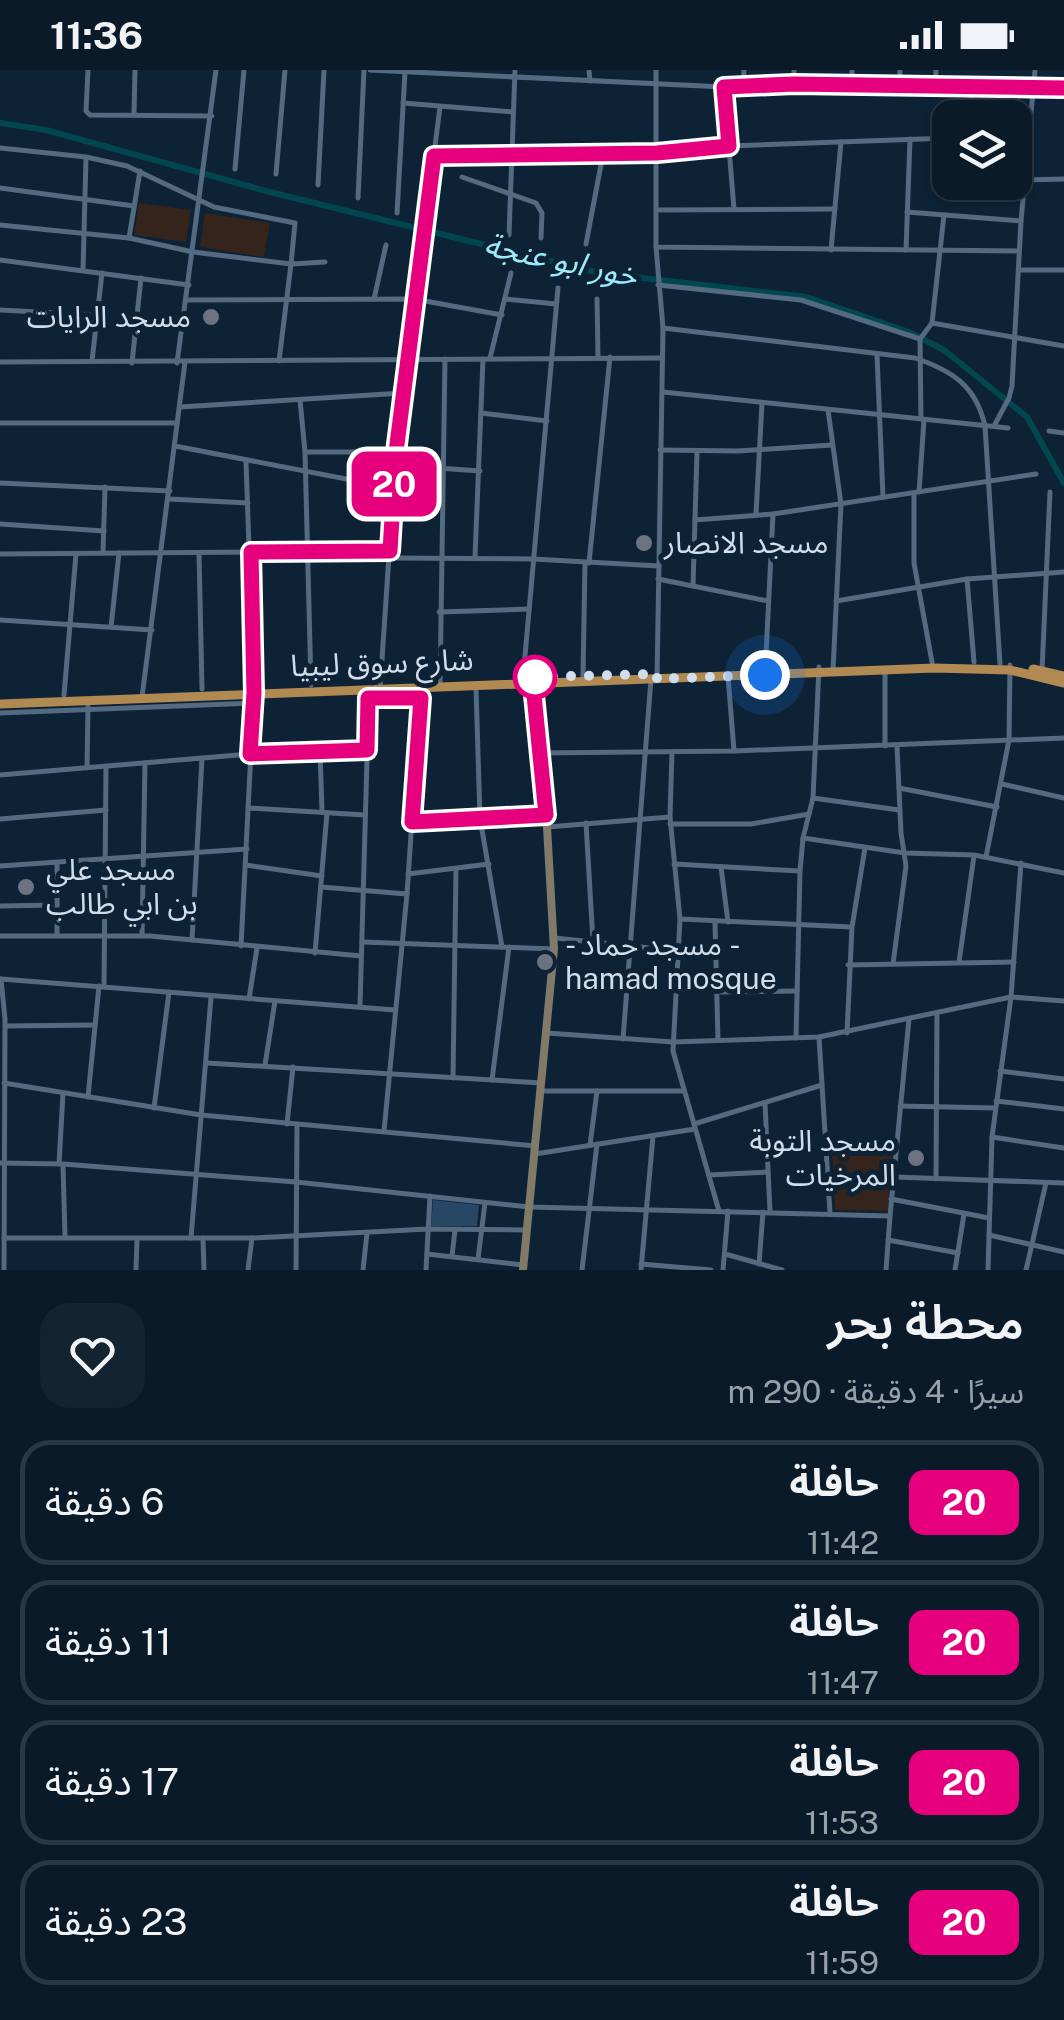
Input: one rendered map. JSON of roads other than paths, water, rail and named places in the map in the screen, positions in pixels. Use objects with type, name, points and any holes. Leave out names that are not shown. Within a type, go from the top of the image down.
[{"type":"main road","name":"شارع سوق ليبيا","points":[[833,670],[974,662],[1042,671],[1064,679]]},
{"type":"main road","name":"شارع سوق ليبيا","points":[[0,702],[88,704],[142,694],[202,689],[254,694],[311,685],[421,692],[440,684],[476,685],[583,676],[818,670],[1007,666],[1064,679]]},
{"type":"main road","name":"شارع سوق ليبيا","points":[[0,702],[64,695],[254,694],[375,690],[523,678],[728,676],[765,672]]},
{"type":"street","points":[[88,70],[87,114],[212,116]]},
{"type":"street","points":[[134,114],[135,70]]},
{"type":"street","points":[[142,694],[169,499],[188,285],[216,70]]},
{"type":"street","points":[[235,168],[244,70]]},
{"type":"street","points":[[276,174],[284,70]]},
{"type":"street","points":[[318,185],[324,70]]},
{"type":"street","points":[[358,198],[367,70],[724,87],[794,84],[1064,88]]},
{"type":"street","points":[[590,70],[590,81]]},
{"type":"street","points":[[623,1040],[644,752],[655,677],[659,566],[663,328],[656,247],[656,70]]},
{"type":"street","points":[[743,86],[744,70]]},
{"type":"street","points":[[794,70],[794,84]]},
{"type":"street","points":[[852,70],[852,86]]},
{"type":"street","points":[[899,86],[900,70]]},
{"type":"street","points":[[935,86],[936,70]]},
{"type":"street","points":[[1032,100],[1035,70]]},
{"type":"street","points":[[397,213],[405,72]]},
{"type":"street","points":[[508,235],[514,74]]},
{"type":"street","points":[[971,86],[971,100]]},
{"type":"street","points":[[724,87],[734,209]]},
{"type":"street","points":[[402,103],[514,112]]},
{"type":"street","points":[[360,1007],[367,750],[390,554],[396,452],[440,107]]},
{"type":"street","points":[[434,156],[657,153],[729,146],[932,138]]},
{"type":"street","points":[[906,250],[910,139]]},
{"type":"street","points":[[831,250],[841,142]]},
{"type":"street","points":[[0,148],[86,158],[140,171],[230,212],[295,223],[279,361]]},
{"type":"street","points":[[586,244],[603,154]]},
{"type":"street","points":[[83,270],[86,158]]},
{"type":"street","points":[[129,238],[140,171]]},
{"type":"street","points":[[462,177],[540,206],[541,238]]},
{"type":"street","points":[[1032,180],[1064,180]]},
{"type":"street","points":[[0,188],[134,206]]},
{"type":"street","points":[[994,426],[1010,396],[1023,200]]},
{"type":"street","points":[[658,210],[836,209]]},
{"type":"street","points":[[908,212],[1021,221]]},
{"type":"street","points":[[932,662],[913,553],[923,420],[920,339],[932,323],[944,216]]},
{"type":"street","points":[[0,225],[129,238],[194,252],[291,264],[325,262]]},
{"type":"street","points":[[374,299],[386,245]]},
{"type":"street","points":[[656,247],[1020,250]]},
{"type":"street","points":[[0,260],[188,285]]},
{"type":"street","points":[[1019,270],[1064,270]]},
{"type":"street","points":[[92,362],[102,273]]},
{"type":"street","points":[[476,557],[487,358],[512,273]]},
{"type":"street","points":[[132,363],[141,278]]},
{"type":"street","points":[[658,285],[801,300],[920,339]]},
{"type":"street","points":[[523,678],[558,288]]},
{"type":"street","points":[[187,300],[414,298],[502,315]]},
{"type":"street","points":[[597,298],[598,357]]},
{"type":"street","points":[[506,299],[556,304]]},
{"type":"street","points":[[0,310],[98,315]]},
{"type":"street","points":[[932,323],[1064,346]]},
{"type":"street","points":[[663,328],[922,360],[971,389],[986,426],[996,576],[1007,666],[1009,740],[986,857]]},
{"type":"street","points":[[877,354],[883,497]]},
{"type":"street","points":[[583,676],[587,563],[610,357]]},
{"type":"street","points":[[0,362],[662,358]]},
{"type":"street","points":[[440,684],[445,359]]},
{"type":"street","points":[[662,392],[1008,428]]},
{"type":"street","points":[[180,406],[404,394]]},
{"type":"street","points":[[300,400],[311,685]]},
{"type":"street","points":[[756,516],[762,403]]},
{"type":"street","points":[[828,410],[840,504],[833,670]]},
{"type":"street","points":[[481,413],[547,420]]},
{"type":"street","points":[[0,423],[177,423]]},
{"type":"street","points":[[1049,431],[1064,433]]},
{"type":"street","points":[[660,450],[697,452],[832,445]]},
{"type":"street","points":[[175,446],[393,488]]},
{"type":"street","points":[[305,452],[396,452]]},
{"type":"street","points":[[693,586],[697,452]]},
{"type":"street","points":[[241,946],[254,694],[246,462]]},
{"type":"street","points":[[395,465],[480,471]]},
{"type":"street","points":[[695,520],[773,514],[1036,474]]},
{"type":"street","points":[[0,483],[170,490]]},
{"type":"street","points":[[103,553],[105,487]]},
{"type":"street","points":[[1042,671],[1050,492]]},
{"type":"street","points":[[169,499],[248,503]]},
{"type":"street","points":[[765,672],[773,514]]},
{"type":"street","points":[[0,524],[104,532]]},
{"type":"street","points":[[0,554],[307,552],[659,566]]},
{"type":"street","points":[[111,627],[119,553]]},
{"type":"street","points":[[199,553],[202,689]]},
{"type":"street","points":[[64,695],[76,554]]},
{"type":"street","points":[[836,600],[967,579],[1064,572]]},
{"type":"street","points":[[658,579],[768,601]]},
{"type":"street","points":[[967,579],[974,662]]},
{"type":"street","points":[[440,612],[529,609]]},
{"type":"street","points":[[0,620],[152,630]]},
{"type":"street","points":[[796,1038],[800,871],[813,798],[818,670]]},
{"type":"street","points":[[885,670],[885,746]]},
{"type":"street","points":[[728,676],[734,751]]},
{"type":"street","points":[[427,1254],[523,1267],[554,949],[535,680]]},
{"type":"street","points":[[476,685],[480,818],[506,947],[492,1080]]},
{"type":"street","points":[[384,1131],[421,692]]},
{"type":"street","points":[[0,713],[254,694]]},
{"type":"street","points":[[87,768],[88,704]]},
{"type":"street","points":[[540,753],[734,751],[1064,738]]},
{"type":"street","points":[[893,964],[905,853],[896,746]]},
{"type":"street","points":[[316,952],[324,813],[320,750]]},
{"type":"street","points":[[0,775],[250,754],[367,750]]},
{"type":"street","points":[[672,752],[670,820],[680,919],[672,1042],[719,1212]]},
{"type":"street","points":[[192,941],[200,853],[202,758]]},
{"type":"street","points":[[142,936],[145,762]]},
{"type":"street","points":[[88,1097],[105,935],[106,766]]},
{"type":"street","points":[[1002,784],[1064,798]]},
{"type":"street","points":[[899,788],[997,808]]},
{"type":"street","points":[[813,798],[899,810]]},
{"type":"street","points":[[248,808],[364,815]]},
{"type":"street","points":[[0,820],[106,810]]},
{"type":"street","points":[[547,828],[640,818],[751,824],[809,814]]},
{"type":"street","points":[[412,822],[546,815]]},
{"type":"street","points":[[586,823],[594,942]]},
{"type":"street","points":[[803,838],[905,853],[974,855],[1064,873]]},
{"type":"street","points":[[0,866],[247,848]]},
{"type":"street","points":[[847,1033],[848,965],[865,848]]},
{"type":"street","points":[[959,962],[974,855]]},
{"type":"street","points":[[988,1270],[992,1137],[1011,997],[1020,863]]},
{"type":"street","points":[[56,935],[57,864]]},
{"type":"street","points":[[408,874],[489,864]]},
{"type":"street","points":[[674,864],[800,871]]},
{"type":"street","points":[[246,865],[322,876]]},
{"type":"street","points":[[721,867],[728,922]]},
{"type":"street","points":[[454,1078],[456,869]]},
{"type":"street","points":[[321,886],[406,894]]},
{"type":"street","points":[[0,906],[57,905]]},
{"type":"street","points":[[680,919],[852,928]]},
{"type":"street","points":[[714,922],[718,1040]]},
{"type":"street","points":[[0,936],[142,936],[361,956]]},
{"type":"street","points":[[554,938],[678,952]]},
{"type":"street","points":[[362,942],[554,949]]},
{"type":"street","points":[[249,999],[257,948]]},
{"type":"street","points":[[848,965],[1014,962]]},
{"type":"street","points":[[4,1270],[0,979],[395,1010]]},
{"type":"street","points":[[718,992],[797,990]]},
{"type":"street","points":[[154,1108],[169,992]]},
{"type":"street","points":[[191,1238],[212,996]]},
{"type":"street","points":[[547,1033],[672,1042],[819,1037],[1011,997],[1064,1001]]},
{"type":"street","points":[[265,1065],[275,1002]]},
{"type":"street","points":[[936,1179],[937,1013]]},
{"type":"street","points":[[886,1270],[908,1019]]},
{"type":"street","points":[[3,1021],[95,1025]]},
{"type":"street","points":[[819,1037],[830,1213]]},
{"type":"street","points":[[207,1063],[492,1080],[597,1091],[684,1091]]},
{"type":"street","points":[[286,1124],[293,1067]]},
{"type":"street","points":[[1000,1072],[1064,1079]]},
{"type":"street","points":[[4,1083],[201,1115],[384,1131],[536,1150],[653,1136],[822,1085]]},
{"type":"street","points":[[582,1270],[597,1091]]},
{"type":"street","points":[[63,1093],[65,1237]]},
{"type":"street","points":[[759,1264],[768,1172],[765,1103]]},
{"type":"street","points":[[900,1106],[996,1104],[1064,1109]]},
{"type":"street","points":[[296,1270],[297,1124]]},
{"type":"street","points":[[653,1136],[641,1267],[712,1270]]},
{"type":"street","points":[[992,1137],[1064,1148]]},
{"type":"street","points":[[826,1141],[896,1146]]},
{"type":"street","points":[[2,1163],[296,1182],[529,1206],[890,1216]]},
{"type":"street","points":[[708,1174],[768,1172]]},
{"type":"street","points":[[894,1177],[1064,1183]]},
{"type":"street","points":[[1026,1270],[1046,1183]]},
{"type":"street","points":[[426,1270],[430,1196]]},
{"type":"street","points":[[891,1199],[989,1218]]},
{"type":"street","points":[[478,1259],[485,1202]]},
{"type":"street","points":[[723,1270],[728,1211]]},
{"type":"street","points":[[955,1270],[964,1213]]},
{"type":"street","points":[[4,1238],[252,1238],[428,1229],[526,1230]]},
{"type":"street","points":[[452,1256],[455,1229]]},
{"type":"street","points":[[363,1270],[367,1232]]},
{"type":"street","points":[[988,1235],[1064,1252]]},
{"type":"street","points":[[136,1270],[137,1238]]},
{"type":"street","points":[[203,1238],[204,1270]]},
{"type":"street","points":[[248,1270],[252,1238]]},
{"type":"street","points":[[888,1240],[958,1253]]},
{"type":"street","points":[[725,1254],[782,1270]]},
{"type":"waterway","name":"خور ابو عنجة","points":[[0,123],[46,130],[270,192],[599,273],[807,297],[909,332],[944,350],[1027,417],[1064,483]]},
{"type":"place","name":"مسجد الرايات","points":[[211,317]]},
{"type":"place","name":"مسجد الانصار","points":[[644,543]]},
{"type":"place","name":"مسجد علي بن ابي طالب","points":[[26,887]]},
{"type":"place","name":"- مسجد حماد - hamad mosque","points":[[545,962]]},
{"type":"place","name":"مسجد التوبة المرخيات","points":[[916,1158]]}]
